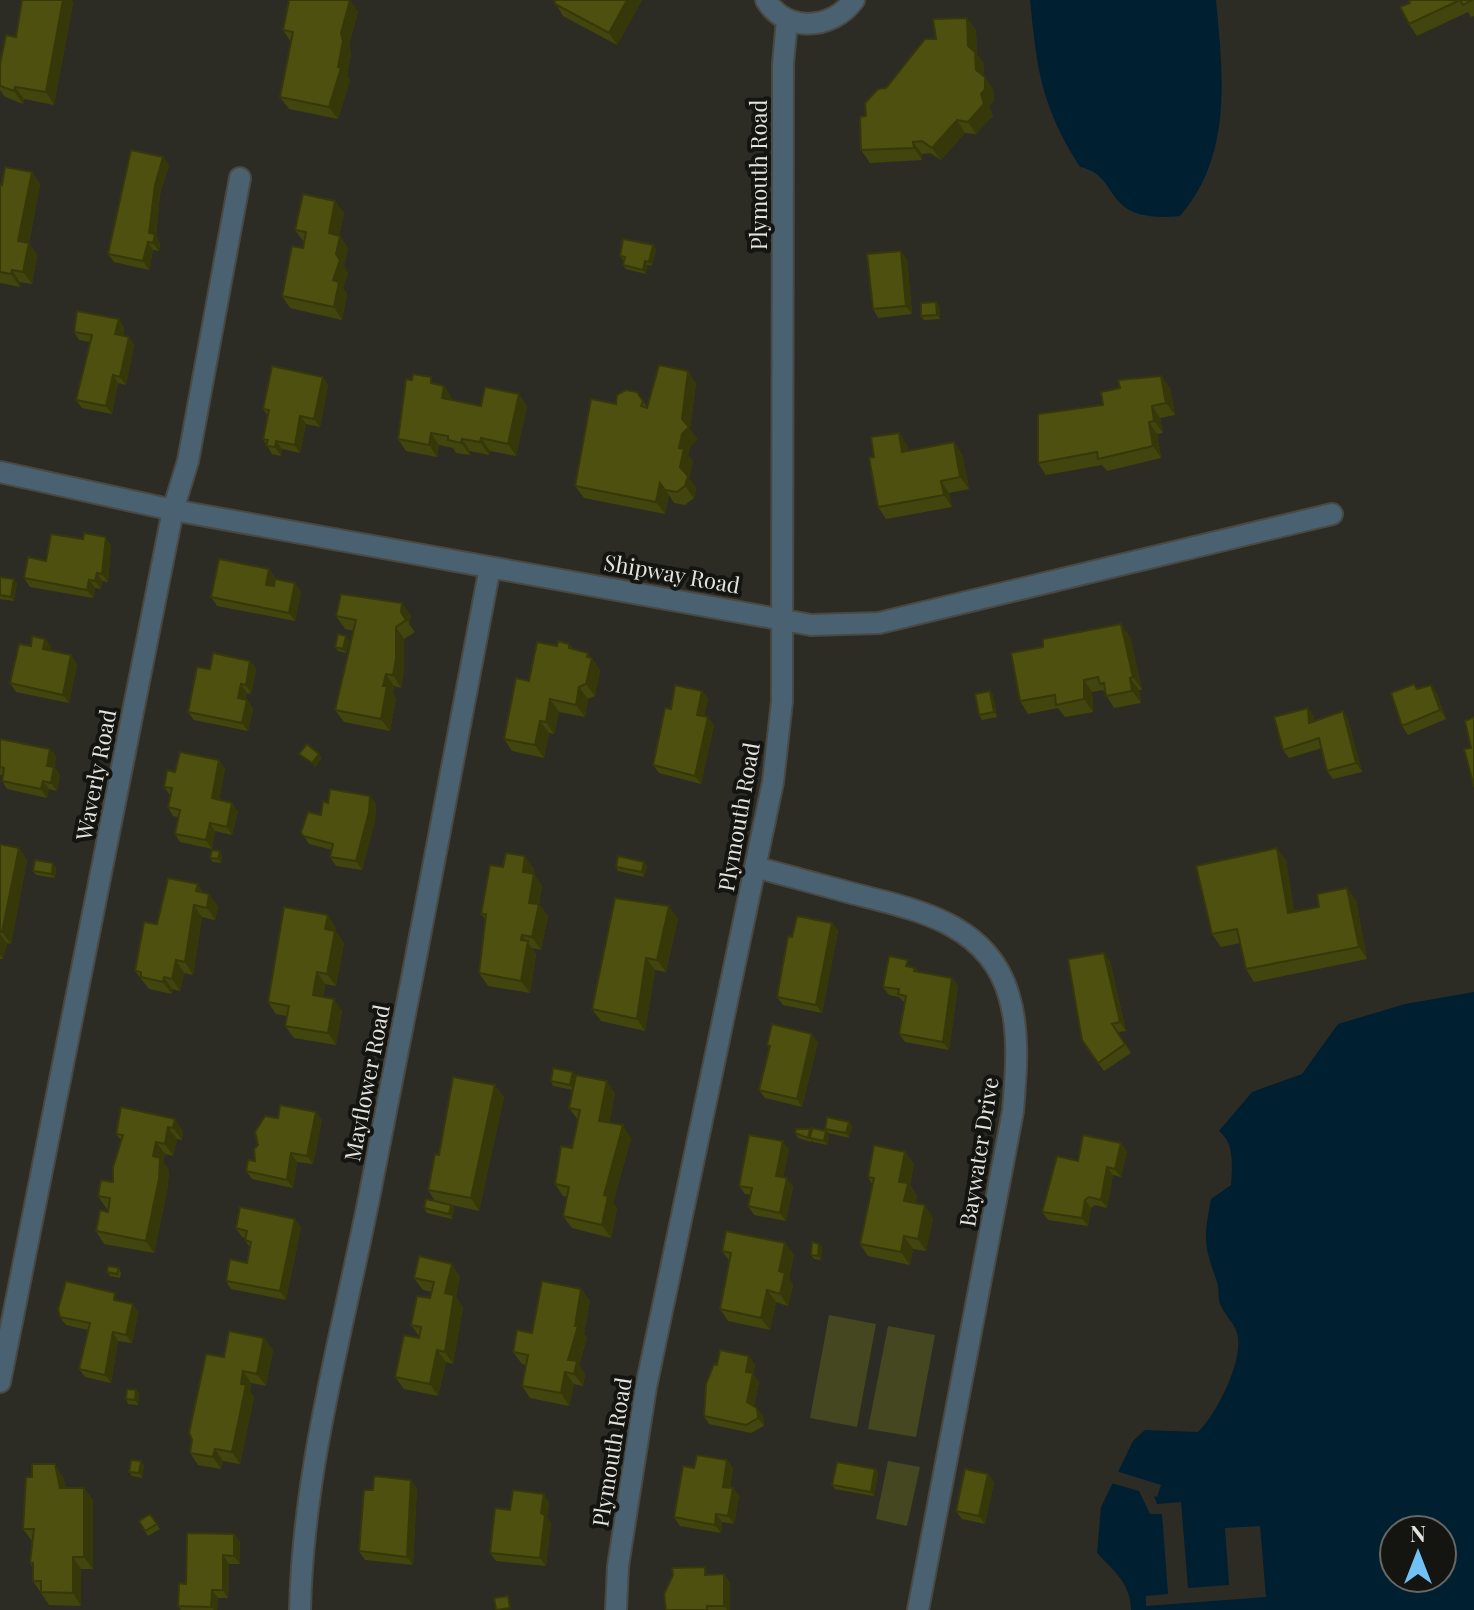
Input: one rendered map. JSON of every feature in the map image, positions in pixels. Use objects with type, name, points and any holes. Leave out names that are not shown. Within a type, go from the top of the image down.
[{"type":"street","points":[[766,0],[787,20],[808,25],[829,21],[847,10],[854,0]]},
{"type":"street","name":"Plymouth Road","points":[[616,1610],[634,1451],[773,782],[782,701],[783,64],[787,20]]},
{"type":"street","name":"Waverly Road","points":[[0,1382],[173,510],[188,461],[240,178]]},
{"type":"street","name":"Shipway Road","points":[[0,472],[173,510],[783,620],[847,626],[879,623],[1332,514]]},
{"type":"street","name":"Mayflower Road","points":[[300,1610],[300,1576],[320,1425],[404,1021],[490,567]]},
{"type":"street","name":"Baywater Drive","points":[[755,867],[928,913],[957,927],[988,955],[1009,995],[1017,1057],[1013,1111],[918,1610]]},
{"type":"green space","points":[[829,1315],[876,1324],[857,1427],[810,1418]]},
{"type":"green space","points":[[888,1326],[935,1335],[916,1437],[868,1429]]},
{"type":"green space","points":[[888,1461],[920,1467],[907,1526],[876,1519]]},
{"type":"water","points":[[1030,0],[1216,0],[1222,85],[1217,141],[1197,192],[1180,216],[1154,217],[1136,213],[1124,206],[1093,172],[1080,167],[1057,125],[1043,87]]},
{"type":"water","points":[[1474,992],[1474,1610],[1131,1610],[1125,1585],[1097,1553],[1101,1507],[1133,1441],[1145,1430],[1198,1432],[1220,1400],[1237,1357],[1237,1333],[1220,1303],[1206,1242],[1211,1199],[1231,1185],[1230,1149],[1219,1131],[1252,1092],[1302,1074],[1338,1024],[1405,1004]]},
{"type":"pier","points":[[1113,1470],[1161,1485],[1157,1497],[1154,1496],[1157,1504],[1181,1502],[1188,1588],[1229,1585],[1225,1528],[1260,1526],[1266,1597],[1146,1606],[1146,1596],[1168,1594],[1162,1514],[1150,1514],[1139,1491],[1108,1482]]},
{"type":"building","points":[[22,0],[63,0],[46,92],[15,87],[14,91],[0,86],[0,64],[6,35],[16,37]]},
{"type":"building","points":[[289,0],[350,0],[341,33],[343,41],[338,67],[341,68],[329,107],[280,97],[293,32],[283,30]]},
{"type":"building","points":[[554,0],[627,0],[609,33],[555,4]]},
{"type":"building","points":[[1409,0],[1460,0],[1409,24],[1400,7],[1410,3]]},
{"type":"building","points":[[967,18],[968,46],[975,52],[976,70],[985,77],[985,89],[981,94],[984,104],[968,122],[957,120],[932,148],[922,141],[913,142],[914,148],[861,150],[860,117],[866,116],[865,103],[878,89],[886,88],[925,39],[936,39],[933,19]]},
{"type":"building","points":[[131,150],[163,157],[155,185],[149,233],[155,234],[153,243],[148,242],[143,261],[108,254]]},
{"type":"building","points":[[5,167],[32,172],[18,241],[29,243],[23,272],[12,270],[11,274],[0,272],[0,184]]},
{"type":"building","points":[[303,194],[335,201],[329,233],[340,236],[336,254],[340,260],[333,280],[339,282],[334,307],[282,296],[292,246],[303,248],[306,232],[295,230]]},
{"type":"building","points":[[623,239],[653,245],[649,262],[645,261],[643,270],[623,265],[625,257],[620,256]]},
{"type":"building","points":[[901,251],[906,306],[873,309],[867,254]]},
{"type":"building","points":[[936,302],[937,315],[921,316],[921,303]]},
{"type":"building","points":[[77,311],[119,319],[115,334],[129,337],[120,377],[113,375],[106,406],[76,400],[92,335],[74,332]]},
{"type":"building","points":[[659,365],[688,371],[682,419],[689,427],[682,434],[679,448],[684,449],[680,467],[688,476],[685,486],[677,492],[665,490],[660,483],[656,502],[575,486],[591,399],[616,404],[617,395],[626,390],[637,392],[643,401],[641,406],[647,408]]},
{"type":"building","points":[[272,366],[323,377],[314,419],[300,416],[295,445],[276,441],[275,447],[266,446],[268,440],[263,439],[269,410],[263,409]]},
{"type":"building","points":[[413,374],[431,377],[431,383],[444,386],[442,398],[481,406],[485,387],[519,394],[508,444],[481,438],[480,442],[462,439],[461,443],[448,440],[448,436],[431,433],[429,445],[398,439],[406,379],[412,380]]},
{"type":"building","points":[[1161,376],[1166,403],[1152,406],[1154,421],[1149,422],[1153,446],[1098,459],[1097,452],[1038,463],[1038,414],[1103,405],[1101,392],[1120,388],[1118,380]]},
{"type":"building","points":[[899,433],[902,452],[954,442],[960,477],[941,481],[944,495],[878,507],[869,458],[874,457],[871,437]]},
{"type":"building","points":[[84,533],[106,537],[102,574],[97,573],[95,581],[89,580],[87,590],[24,578],[28,557],[46,561],[51,534],[83,539]]},
{"type":"building","points":[[219,559],[269,569],[266,585],[274,586],[275,579],[295,583],[289,613],[211,597]]},
{"type":"building","points":[[0,577],[14,579],[11,597],[0,595]]},
{"type":"building","points":[[341,594],[402,603],[401,612],[406,620],[396,627],[396,659],[393,675],[386,674],[383,686],[387,686],[381,719],[335,710],[356,620],[336,616]]},
{"type":"building","points":[[1121,624],[1133,677],[1130,678],[1132,691],[1106,696],[1104,683],[1100,684],[1098,677],[1084,680],[1084,699],[1056,705],[1055,695],[1020,701],[1011,653],[1043,647],[1043,639]]},
{"type":"building","points":[[338,634],[346,636],[343,649],[335,647]]},
{"type":"building","points":[[32,636],[45,639],[43,649],[71,655],[63,695],[10,683],[19,644],[31,646]]},
{"type":"building","points":[[558,641],[569,644],[569,648],[588,653],[587,657],[592,658],[586,684],[579,687],[576,705],[550,699],[546,722],[540,721],[535,745],[504,739],[516,678],[529,681],[537,642],[557,646]]},
{"type":"building","points":[[213,653],[250,661],[246,685],[241,684],[238,698],[247,700],[242,723],[188,712],[197,667],[210,669]]},
{"type":"building","points":[[1414,684],[1417,689],[1431,685],[1440,710],[1402,726],[1391,693]]},
{"type":"building","points":[[675,685],[702,691],[697,715],[708,717],[695,776],[653,765],[665,708],[671,709]]},
{"type":"building","points":[[990,691],[994,712],[979,715],[975,694]]},
{"type":"building","points":[[1308,708],[1309,723],[1343,711],[1356,763],[1327,771],[1319,738],[1283,750],[1274,717]]},
{"type":"building","points":[[1474,717],[1474,787],[1464,749],[1471,748],[1465,721]]},
{"type":"building","points":[[0,739],[50,749],[47,766],[54,767],[51,783],[43,781],[41,789],[2,781],[4,768],[0,767]]},
{"type":"building","points":[[307,744],[319,754],[312,763],[299,754]]},
{"type":"building","points":[[180,752],[219,760],[212,798],[232,803],[227,827],[210,823],[206,840],[175,834],[180,810],[168,807],[172,788],[164,787],[167,770],[175,772]]},
{"type":"building","points":[[330,789],[370,796],[356,861],[330,857],[333,844],[303,836],[301,832],[308,812],[321,815],[323,801],[328,803]]},
{"type":"building","points":[[0,844],[19,848],[2,932],[0,932]]},
{"type":"building","points":[[1277,848],[1288,913],[1319,907],[1317,894],[1347,888],[1359,947],[1246,969],[1237,929],[1212,934],[1196,866]]},
{"type":"building","points":[[212,850],[220,851],[218,859],[210,858]]},
{"type":"building","points":[[506,853],[525,856],[523,872],[534,874],[529,903],[539,904],[532,937],[522,935],[521,940],[528,941],[521,981],[479,973],[486,914],[481,914],[490,865],[503,867]]},
{"type":"building","points":[[618,856],[644,862],[642,872],[616,867]]},
{"type":"building","points":[[35,860],[53,863],[52,874],[33,871]]},
{"type":"building","points":[[168,878],[198,884],[196,891],[209,894],[207,908],[194,905],[185,962],[176,960],[172,979],[164,977],[163,982],[141,977],[141,972],[135,971],[144,922],[157,924]]},
{"type":"building","points":[[615,898],[669,906],[657,960],[646,958],[637,1019],[592,1009]]},
{"type":"building","points":[[284,907],[328,915],[325,929],[335,931],[327,974],[317,972],[313,995],[334,999],[328,1033],[285,1026],[289,1006],[268,1002]]},
{"type":"building","points":[[797,916],[832,923],[816,1005],[777,997],[788,936],[792,937]]},
{"type":"building","points":[[1104,953],[1120,1022],[1112,1024],[1125,1044],[1098,1063],[1082,1040],[1068,959]]},
{"type":"building","points":[[889,956],[908,960],[906,966],[915,968],[914,971],[952,978],[943,1042],[899,1034],[906,996],[898,994],[899,989],[883,987]]},
{"type":"building","points":[[772,1024],[812,1034],[797,1099],[759,1090]]},
{"type":"building","points":[[553,1068],[573,1072],[570,1085],[551,1081]]},
{"type":"building","points":[[576,1075],[607,1081],[599,1121],[623,1125],[604,1195],[608,1196],[602,1225],[563,1216],[569,1187],[555,1184],[561,1146],[572,1148],[580,1110],[569,1108]]},
{"type":"building","points":[[453,1077],[495,1085],[471,1198],[428,1190],[435,1154],[439,1155]]},
{"type":"building","points":[[280,1105],[316,1112],[307,1156],[291,1153],[287,1180],[246,1171],[248,1160],[255,1161],[254,1149],[258,1145],[255,1132],[265,1116],[278,1118]]},
{"type":"building","points":[[121,1107],[175,1119],[173,1128],[168,1127],[165,1144],[156,1142],[153,1156],[160,1158],[159,1179],[146,1241],[96,1231],[100,1210],[108,1212],[110,1198],[98,1196],[101,1180],[113,1182],[113,1167],[123,1135],[116,1134]]},
{"type":"building","points":[[827,1117],[849,1122],[846,1133],[825,1129]]},
{"type":"building","points":[[812,1128],[826,1131],[824,1141],[810,1138]]},
{"type":"building","points":[[796,1129],[810,1129],[808,1138],[795,1133]]},
{"type":"building","points":[[749,1135],[783,1141],[776,1176],[787,1178],[780,1213],[748,1206],[752,1188],[739,1186]]},
{"type":"building","points":[[1083,1135],[1121,1143],[1115,1169],[1107,1167],[1101,1200],[1089,1197],[1085,1200],[1082,1218],[1042,1212],[1057,1156],[1078,1161]]},
{"type":"building","points":[[874,1145],[905,1152],[899,1182],[908,1183],[904,1201],[925,1205],[918,1239],[904,1236],[901,1252],[860,1244],[874,1178],[868,1177]]},
{"type":"building","points":[[426,1199],[451,1205],[449,1214],[424,1208]]},
{"type":"building","points":[[240,1207],[295,1219],[280,1291],[226,1281],[230,1259],[247,1263],[251,1242],[245,1240],[247,1231],[236,1228]]},
{"type":"building","points":[[726,1231],[785,1243],[779,1271],[785,1273],[780,1294],[767,1290],[761,1318],[720,1309],[731,1253],[722,1251]]},
{"type":"building","points":[[812,1242],[819,1244],[818,1256],[811,1255]]},
{"type":"building","points":[[419,1256],[452,1264],[445,1293],[454,1295],[445,1352],[437,1350],[430,1384],[395,1377],[404,1335],[419,1338],[421,1327],[411,1325],[417,1296],[430,1298],[434,1282],[414,1278]]},
{"type":"building","points":[[108,1266],[119,1268],[117,1274],[107,1272]]},
{"type":"building","points":[[66,1281],[115,1293],[114,1300],[133,1304],[126,1335],[113,1332],[105,1375],[79,1369],[90,1323],[60,1317],[58,1309]]},
{"type":"building","points":[[542,1281],[581,1289],[575,1326],[578,1326],[568,1360],[577,1361],[574,1374],[565,1372],[561,1393],[522,1386],[528,1355],[513,1352],[517,1330],[532,1333]]},
{"type":"building","points":[[229,1331],[264,1338],[257,1374],[243,1371],[241,1384],[246,1385],[232,1452],[215,1449],[213,1457],[190,1453],[192,1440],[189,1433],[206,1354],[224,1357]]},
{"type":"building","points":[[720,1350],[749,1356],[746,1372],[753,1373],[747,1402],[757,1408],[758,1418],[746,1425],[704,1416],[706,1384],[714,1364],[717,1365]]},
{"type":"building","points":[[127,1389],[136,1390],[135,1400],[126,1399]]},
{"type":"building","points":[[697,1455],[727,1460],[723,1487],[733,1488],[728,1516],[716,1514],[715,1525],[674,1517],[683,1466],[694,1468]]},
{"type":"building","points":[[131,1460],[141,1461],[139,1473],[129,1472]]},
{"type":"building","points":[[837,1462],[875,1469],[871,1492],[832,1485]]},
{"type":"building","points":[[32,1464],[55,1464],[60,1488],[84,1488],[84,1557],[73,1557],[73,1593],[41,1592],[41,1581],[33,1581],[33,1563],[30,1563],[34,1529],[23,1529],[26,1477],[32,1477]]},
{"type":"building","points":[[965,1469],[988,1474],[979,1516],[956,1511]]},
{"type":"building","points":[[374,1476],[411,1480],[407,1557],[359,1551],[364,1490],[373,1490]]},
{"type":"building","points":[[513,1490],[544,1494],[540,1558],[490,1553],[495,1508],[510,1510]]},
{"type":"building","points":[[150,1514],[157,1524],[145,1531],[139,1521]]},
{"type":"building","points":[[187,1533],[234,1534],[234,1556],[223,1555],[223,1590],[212,1590],[211,1607],[178,1606],[179,1583],[186,1584]]},
{"type":"building","points":[[705,1567],[705,1575],[724,1574],[724,1606],[707,1606],[707,1610],[666,1610],[664,1594],[673,1575],[672,1568]]},
{"type":"building","points":[[508,1596],[510,1608],[496,1610],[494,1598]]}]
